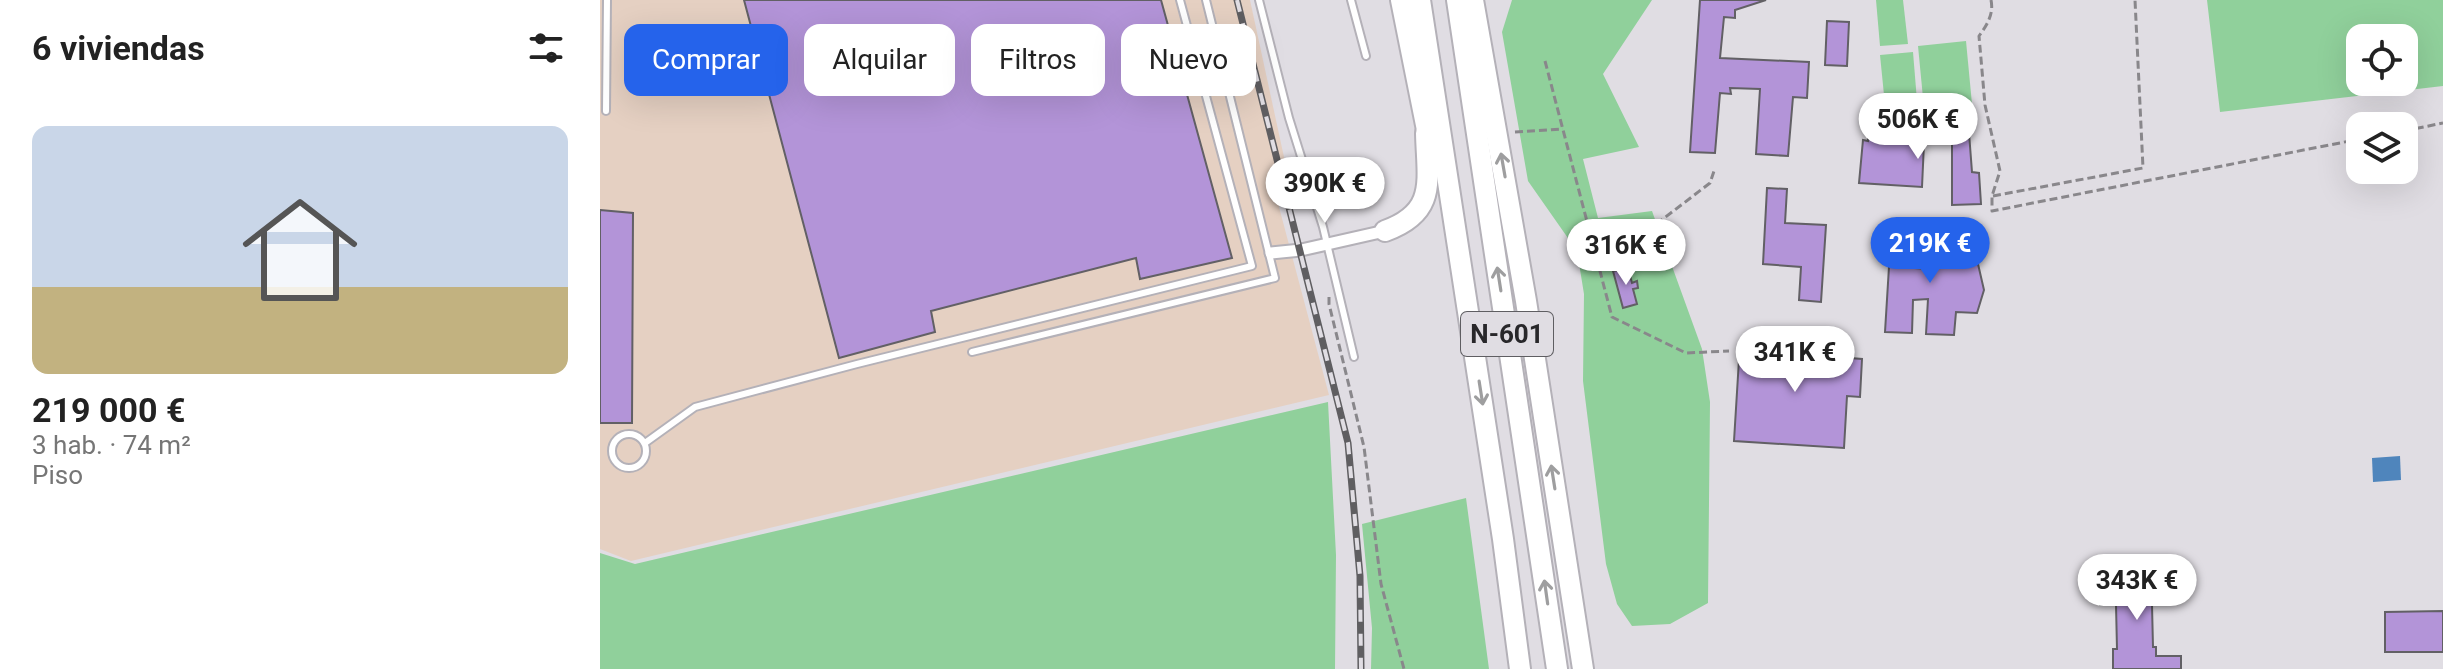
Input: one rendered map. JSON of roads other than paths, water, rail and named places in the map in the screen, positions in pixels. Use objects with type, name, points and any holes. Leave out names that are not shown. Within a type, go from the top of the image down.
[{"type":"highway","points":[[1401,0],[1441,194],[1456,233]]},
{"type":"highway","name":"N-601","points":[[1420,0],[1503,539],[1520,669]]},
{"type":"highway","name":"N-601","points":[[1457,0],[1557,669]]},
{"type":"highway","points":[[1473,0],[1583,669]]},
{"type":"highway","points":[[1480,0],[1485,63]]},
{"type":"highway","points":[[1385,231],[1401,225],[1415,215],[1422,205],[1427,174],[1426,129]]},
{"type":"highway","points":[[1565,554],[1573,669]]},
{"type":"street","points":[[1271,253],[1301,250],[1385,231]]},
{"type":"lane","points":[[606,111],[607,0]]},
{"type":"lane","points":[[645,443],[695,407],[1252,266],[1180,0]]},
{"type":"lane","points":[[972,352],[1275,278],[1206,0]]},
{"type":"lane","points":[[1259,0],[1289,118],[1327,243],[1354,357]]},
{"type":"lane","points":[[1351,0],[1366,56]]},
{"type":"lane","points":[[623,434],[635,435],[645,443],[645,458],[630,468],[619,465],[611,450],[614,441],[623,434]]},
{"type":"lane","points":[[601,448],[611,450]]},
{"type":"water","points":[[2400,456],[2401,480],[2373,482],[2372,458]]},
{"type":"railway","points":[[1237,0],[1348,443],[1360,576],[1361,669]]}]
